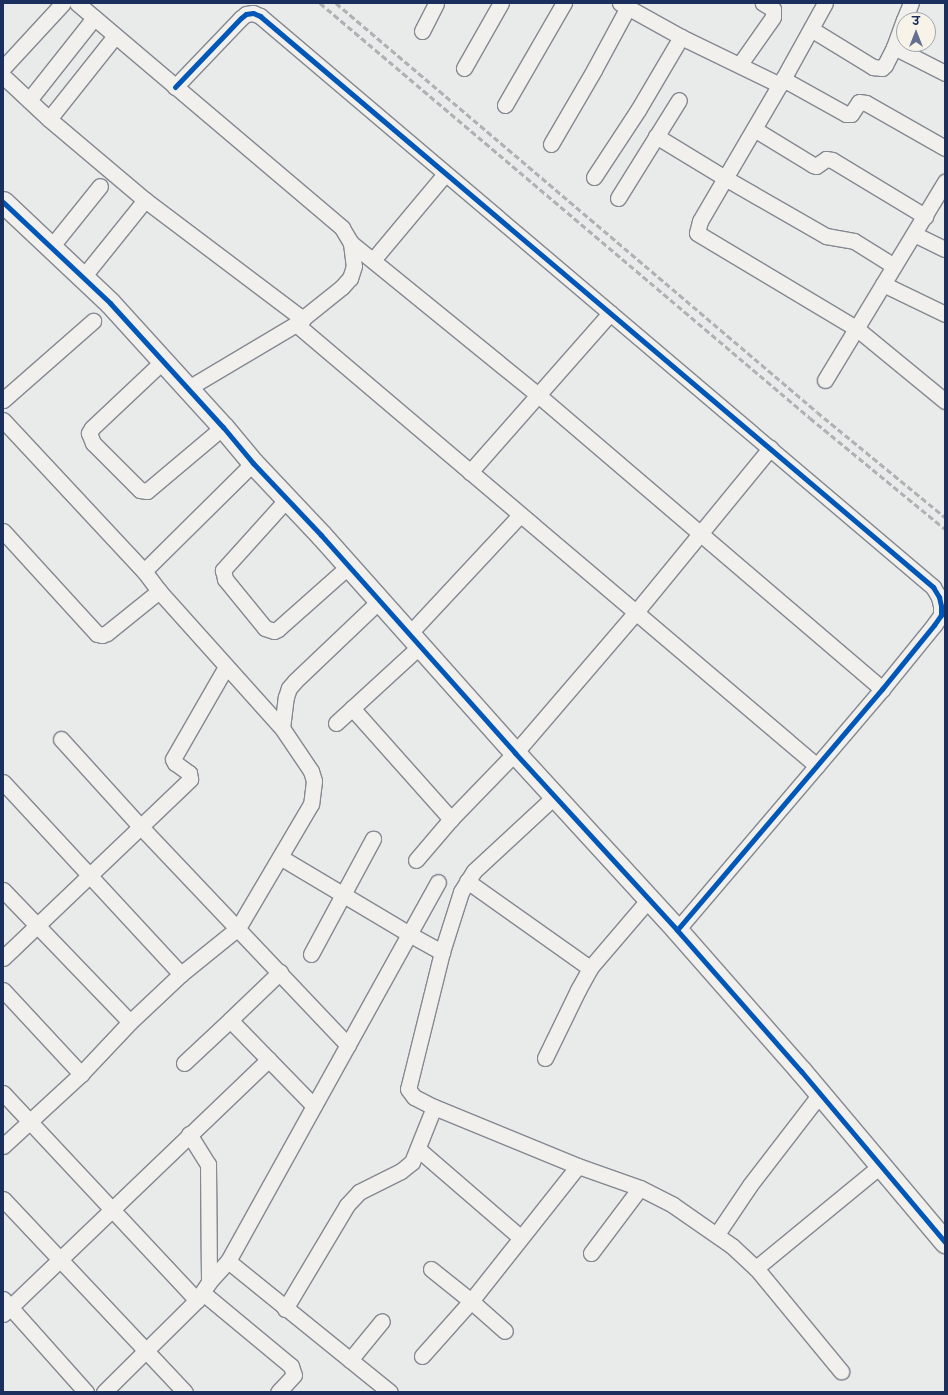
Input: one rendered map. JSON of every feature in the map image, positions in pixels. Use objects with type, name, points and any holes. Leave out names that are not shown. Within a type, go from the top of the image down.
[{"type":"street","points":[[3,68],[63,3]]},
{"type":"street","points":[[76,3],[342,228],[351,243],[538,395],[882,689]]},
{"type":"street","points":[[422,31],[436,3]]},
{"type":"street","points":[[464,68],[501,3]]},
{"type":"street","points":[[505,105],[564,3]]},
{"type":"street","points":[[740,64],[772,17],[772,9],[763,3]]},
{"type":"street","points":[[824,3],[782,82],[700,221],[697,233],[856,328],[945,401]]},
{"type":"street","points":[[550,144],[594,70],[624,5],[681,37],[782,82],[846,114],[851,114],[859,102],[866,103],[945,148]]},
{"type":"street","points":[[175,87],[241,18],[246,14],[253,13],[260,16],[933,587],[939,596],[940,615],[882,689],[677,930]]},
{"type":"street","points":[[29,100],[94,18]]},
{"type":"street","points":[[811,29],[878,68],[882,68],[885,65],[896,42]]},
{"type":"street","points":[[49,119],[115,36]]},
{"type":"street","points":[[594,177],[638,110],[681,37]]},
{"type":"street","points":[[894,47],[945,73]]},
{"type":"street","points":[[3,76],[49,119],[145,200],[299,322],[520,515],[817,766]]},
{"type":"street","points":[[618,198],[679,100]]},
{"type":"street","points":[[754,129],[813,166],[816,166],[826,159],[832,160],[925,216]]},
{"type":"street","points":[[656,136],[725,178],[826,236],[854,241],[894,266]]},
{"type":"street","points":[[373,260],[445,174]]},
{"type":"street","points":[[825,380],[945,182]]},
{"type":"street","points":[[51,247],[100,186]]},
{"type":"street","points":[[83,277],[145,200]]},
{"type":"street","points":[[3,202],[110,303],[188,388],[253,463],[380,600],[515,753],[677,930],[820,1094],[945,1242]]},
{"type":"street","points":[[914,234],[945,249]]},
{"type":"street","points":[[188,388],[299,322],[336,292],[350,278],[354,266],[351,243]]},
{"type":"street","points":[[883,284],[945,314]]},
{"type":"street","points":[[470,472],[610,312]]},
{"type":"street","points":[[3,400],[93,321]]},
{"type":"street","points":[[163,361],[92,428],[90,433],[93,443],[140,490],[147,491],[223,427]]},
{"type":"street","points":[[3,420],[144,571],[226,667],[282,728],[311,771],[314,782],[311,804],[238,928],[181,974],[130,1022],[81,1074],[3,1146]]},
{"type":"street","points":[[416,860],[451,819],[515,753],[636,612],[770,448]]},
{"type":"street","points":[[144,571],[253,463]]},
{"type":"street","points":[[287,499],[223,570],[225,579],[265,628],[274,631],[278,630],[349,566]]},
{"type":"street","points":[[336,723],[352,708],[415,639],[520,515]]},
{"type":"street","points":[[3,531],[97,634],[102,635],[107,633],[159,590]]},
{"type":"street","points":[[282,728],[286,697],[289,688],[295,680],[380,600]]},
{"type":"street","points":[[3,958],[190,779],[190,773],[175,763],[173,759],[226,667]]},
{"type":"street","points":[[352,708],[451,819]]},
{"type":"street","points":[[61,739],[140,826],[348,1045]]},
{"type":"street","points":[[3,782],[181,974]]},
{"type":"street","points":[[555,796],[479,866],[467,881],[456,903],[442,952],[408,1089],[414,1097],[434,1107],[578,1166],[658,1196],[717,1234],[756,1268],[841,1371]]},
{"type":"street","points":[[311,954],[373,839]]},
{"type":"street","points":[[280,857],[442,952]]},
{"type":"street","points":[[467,881],[590,968]]},
{"type":"street","points":[[104,1392],[146,1352],[203,1292],[228,1261],[438,882]]},
{"type":"street","points":[[3,890],[36,927],[130,1022]]},
{"type":"street","points":[[545,1058],[590,968],[649,900]]},
{"type":"street","points":[[184,1063],[280,972]]},
{"type":"street","points":[[3,990],[81,1074]]},
{"type":"street","points":[[230,1020],[314,1106]]},
{"type":"street","points":[[86,1392],[6,1307],[60,1259],[269,1060]]},
{"type":"street","points":[[3,1093],[112,1208],[203,1292],[291,1366],[294,1375],[278,1392]]},
{"type":"street","points":[[717,1234],[750,1185],[820,1094]]},
{"type":"street","points":[[285,1309],[347,1205],[359,1192],[412,1162],[434,1107]]},
{"type":"street","points":[[190,1134],[208,1164],[203,1292]]},
{"type":"street","points":[[418,1149],[520,1237]]},
{"type":"street","points":[[422,1356],[471,1301],[520,1237],[578,1166]]},
{"type":"street","points":[[756,1268],[880,1166]]},
{"type":"street","points":[[591,1253],[640,1188]]},
{"type":"street","points":[[3,1199],[185,1392]]},
{"type":"street","points":[[228,1261],[285,1309],[390,1392]]},
{"type":"street","points":[[431,1269],[505,1331]]},
{"type":"street","points":[[350,1360],[382,1321]]},
{"type":"railway","points":[[320,3],[810,418],[945,529]]},
{"type":"railway","points":[[336,3],[817,412],[945,517]]},
{"type":"cycle path","points":[[175,87],[241,18],[246,14],[253,13],[260,16],[933,587],[939,597],[941,615],[934,625],[882,689],[677,930]]},
{"type":"cycle path","points":[[3,202],[110,303],[223,427],[253,463],[321,535],[515,753],[677,930],[801,1071],[945,1242]]}]
